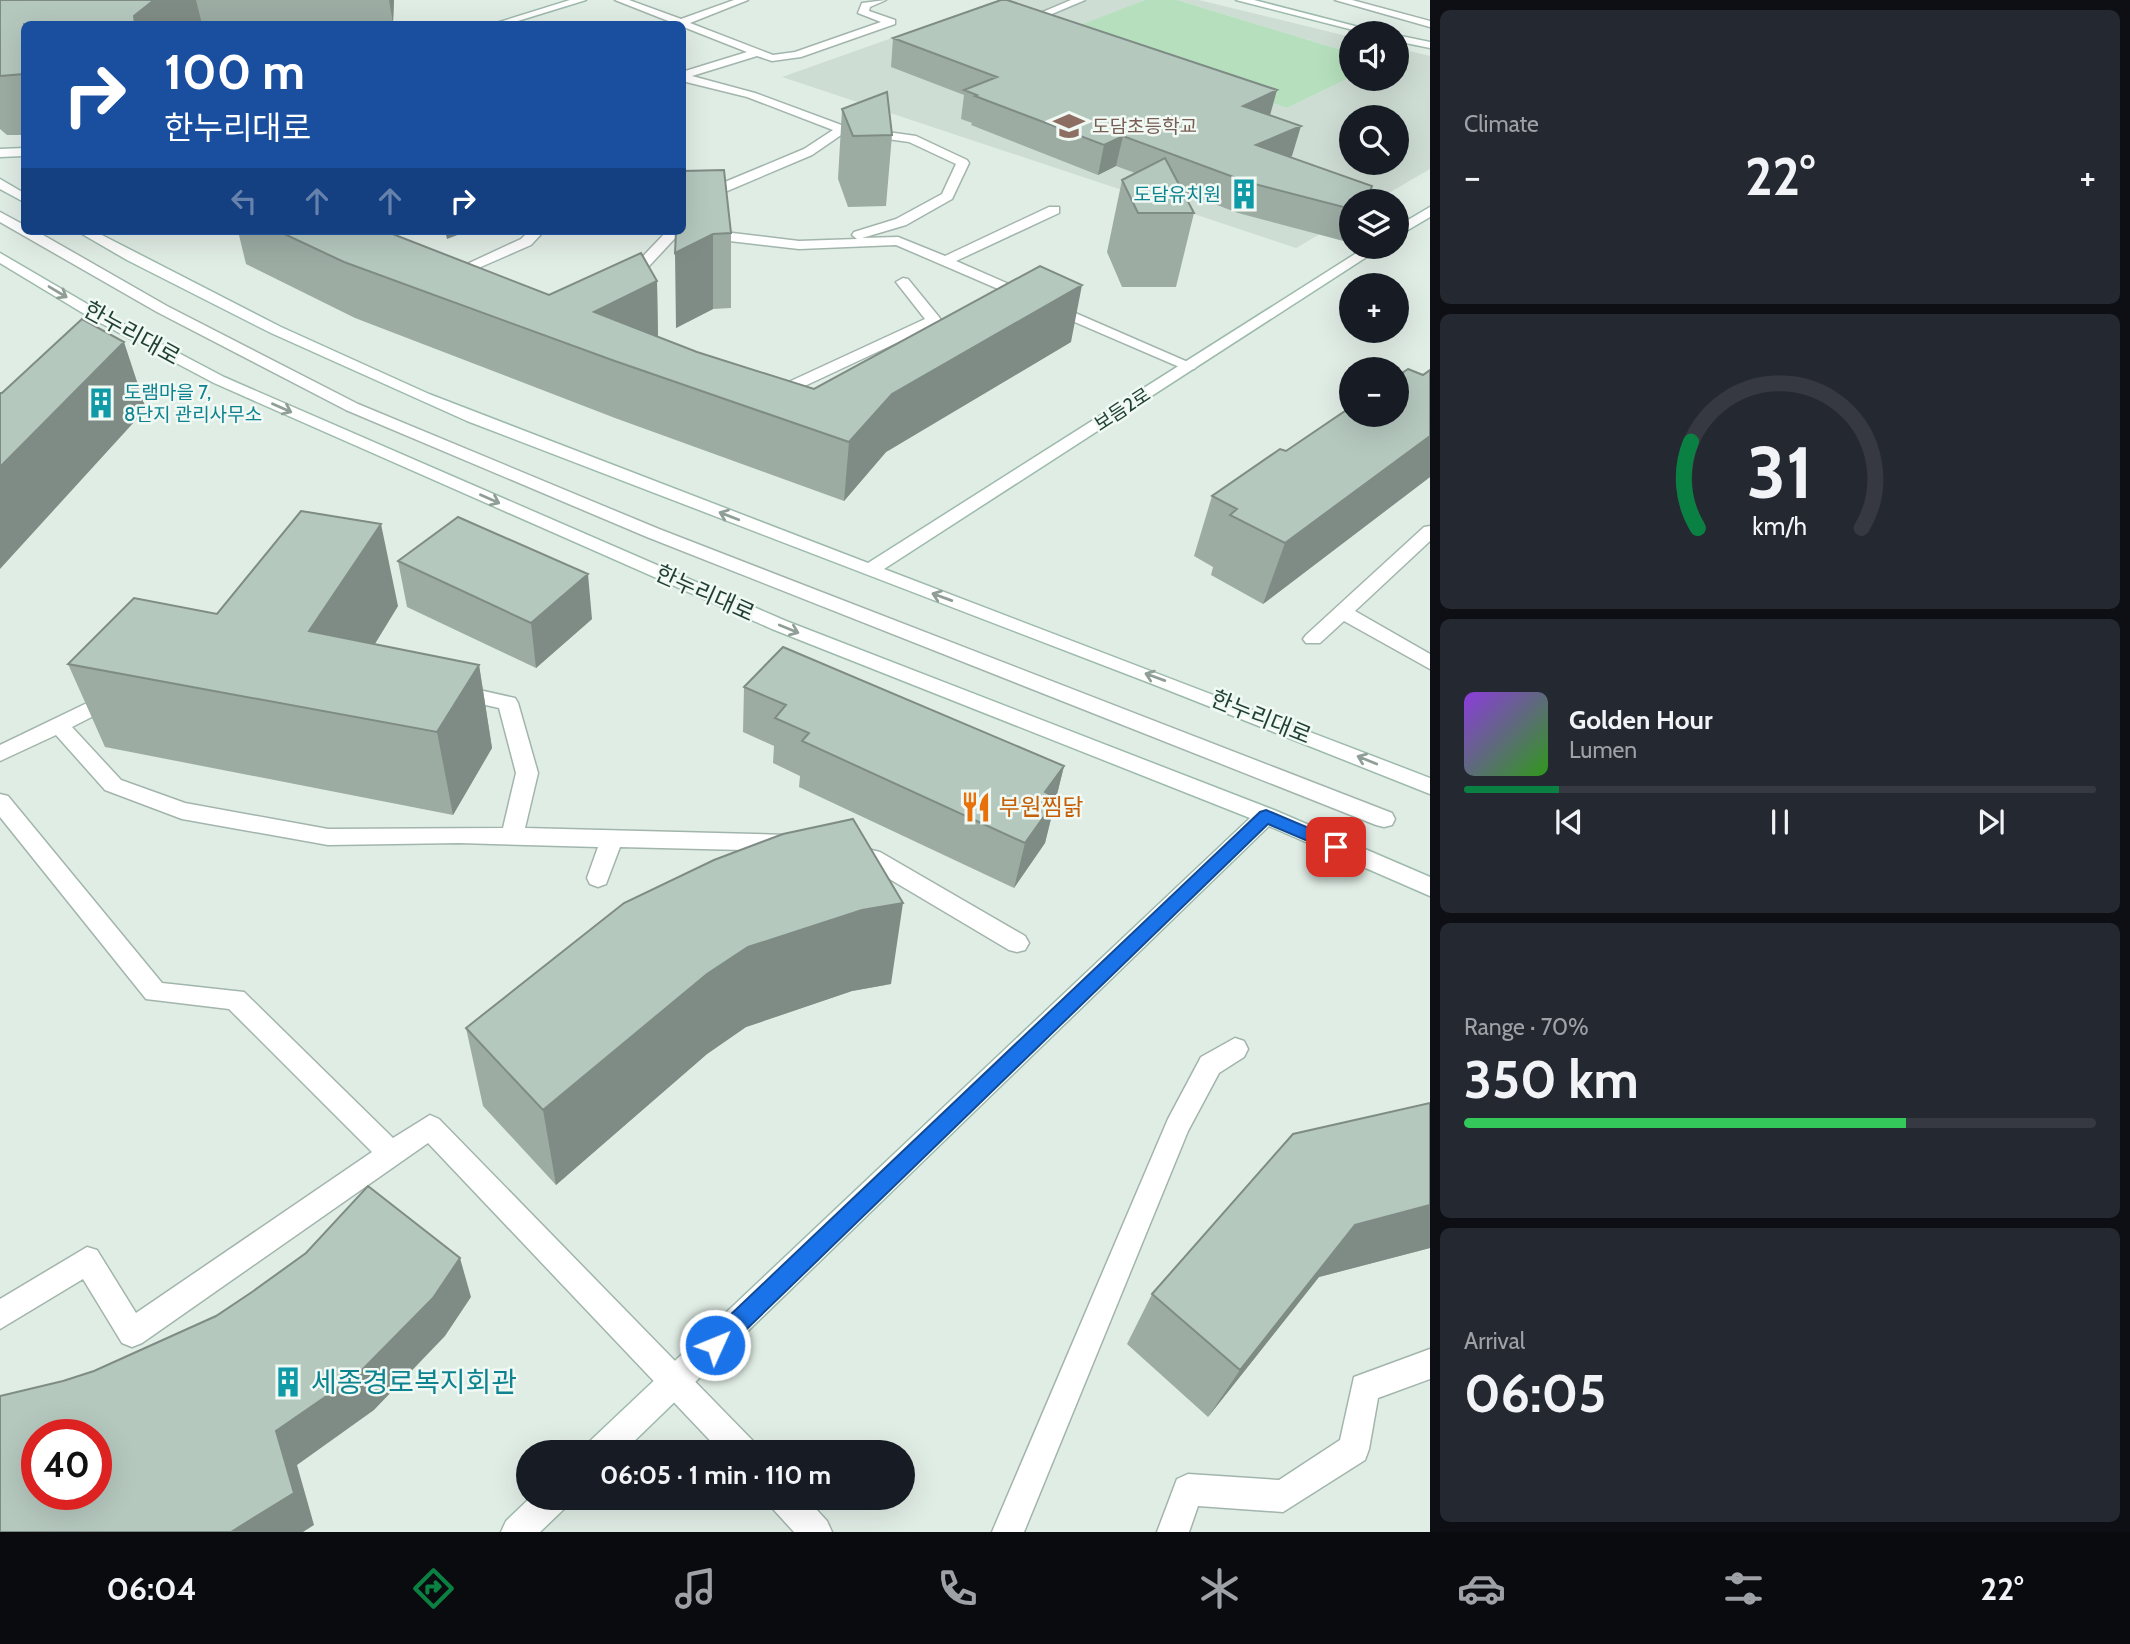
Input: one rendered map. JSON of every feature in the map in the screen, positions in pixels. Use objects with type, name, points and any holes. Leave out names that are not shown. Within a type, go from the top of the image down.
[{"type":"street","points":[[508,21],[581,0]]},
{"type":"street","points":[[620,0],[672,21]]},
{"type":"street","points":[[686,22],[743,0]]},
{"type":"street","points":[[686,26],[772,58],[797,55],[891,22],[863,13],[866,5],[881,0]]},
{"type":"street","points":[[1036,17],[1080,0]]},
{"type":"street","points":[[1241,0],[1339,24]]},
{"type":"street","points":[[1340,0],[1430,24]]},
{"type":"street","points":[[1366,8],[1380,0]]},
{"type":"street","points":[[1409,41],[1430,46]]},
{"type":"street","points":[[686,76],[758,52]]},
{"type":"street","points":[[686,78],[751,95],[842,129],[912,139],[963,163],[947,196],[901,222],[831,244]]},
{"type":"street","points":[[696,204],[702,195],[808,152],[842,129]]},
{"type":"street","points":[[0,153],[21,152]]},
{"type":"street","points":[[0,183],[21,196]]},
{"type":"street","points":[[947,260],[1054,210]]},
{"type":"street","points":[[1409,225],[1430,211]]},
{"type":"street","points":[[0,216],[21,228]]},
{"type":"street","points":[[686,232],[799,245],[898,241],[1189,366]]},
{"type":"street","points":[[34,235],[162,309],[352,407],[653,533],[1384,819]]},
{"type":"street","name":"한누리대로","points":[[91,235],[177,282],[300,341],[473,418],[1249,712],[1430,786]]},
{"type":"street","points":[[430,284],[526,242],[533,235]]},
{"type":"street","points":[[609,287],[633,275],[670,235]]},
{"type":"street","name":"한누리대로","points":[[0,257],[96,315],[219,380],[779,625],[1266,816],[1430,887]]},
{"type":"street","name":"보듬2로","points":[[869,570],[1356,259]]},
{"type":"street","points":[[763,399],[933,320],[903,282]]},
{"type":"street","points":[[1313,639],[1430,531]]},
{"type":"street","points":[[1342,612],[1430,662]]},
{"type":"street","points":[[0,754],[130,688]]},
{"type":"street","points":[[443,689],[508,703],[527,774],[512,837]]},
{"type":"street","points":[[59,724],[113,785],[183,811],[328,837],[512,837],[809,845]]},
{"type":"street","points":[[0,802],[155,992],[235,999],[391,1154]]},
{"type":"street","points":[[614,1440],[1266,816]]},
{"type":"street","points":[[598,878],[612,840]]},
{"type":"street","points":[[834,850],[872,858],[1017,943]]},
{"type":"street","points":[[1008,1532],[1177,1128],[1210,1065],[1235,1049]]},
{"type":"street","points":[[0,1315],[87,1260],[132,1333],[430,1127],[731,1440]]},
{"type":"street","points":[[1172,1532],[1188,1490],[1283,1496],[1354,1449],[1365,1388],[1430,1364]]},
{"type":"street","points":[[517,1532],[540,1510]]},
{"type":"street","points":[[795,1510],[816,1532]]},
{"type":"shaded area","name":"도담초등학교","points":[[999,0],[1145,0],[1064,32],[1287,108],[1339,83],[1339,91],[1409,91],[1409,51],[1430,56],[1430,169],[1396,189],[1339,189],[1339,223],[1296,248],[782,77]],"holes":[[[999,65],[1187,133],[999,134],[962,119]]]},
{"type":"shaded area","points":[[1177,0],[1199,0],[1339,34],[1339,49]]},
{"type":"green space","points":[[1145,0],[1177,0],[1339,49],[1339,83],[1287,108],[1062,32]]},
{"type":"building","points":[[0,0],[154,0],[134,16],[135,21],[21,21],[21,74],[0,76]]},
{"type":"building","points":[[1007,0],[1277,90],[1243,106],[1301,126],[1256,145],[1372,186],[1371,189],[1339,189],[1339,206],[1247,182],[1123,136],[1104,145],[975,96],[977,95],[964,90],[997,77],[893,38]]},
{"type":"building","points":[[887,92],[892,135],[853,136],[842,109]]},
{"type":"building","points":[[1165,158],[1194,213],[1138,213],[1122,180]]},
{"type":"building","points":[[724,170],[731,233],[713,234],[675,253],[676,235],[686,235],[686,171]]},
{"type":"building","points":[[287,235],[395,235],[549,295],[641,253],[657,281],[594,312],[697,352],[814,389],[1040,266],[1082,285],[892,394],[849,442],[612,360],[344,262]]},
{"type":"building","points":[[82,319],[124,342],[0,467],[0,393]]},
{"type":"building","points":[[1409,369],[1423,375],[1430,370],[1430,436],[1285,543],[1230,515],[1237,509],[1212,496],[1280,449],[1286,451],[1339,415],[1339,427],[1409,427]]},
{"type":"building","points":[[301,511],[381,524],[309,631],[479,665],[437,732],[68,664],[134,598],[217,614]]},
{"type":"building","points":[[458,517],[588,574],[531,623],[398,561]]},
{"type":"building","points":[[783,647],[1064,766],[1045,792],[1057,798],[1025,843],[802,741],[809,733],[775,718],[786,705],[744,687]]},
{"type":"building","points":[[853,819],[903,903],[862,910],[748,947],[707,974],[543,1110],[466,1028],[624,903],[714,860],[783,834]]},
{"type":"building","points":[[1430,1103],[1430,1205],[1355,1225],[1240,1370],[1152,1294],[1293,1134]]},
{"type":"building","name":"세종경로복지회관","points":[[368,1186],[460,1258],[433,1298],[357,1375],[276,1431],[294,1493],[231,1532],[0,1532],[0,1396],[94,1371],[216,1316],[306,1253]]},
{"type":"place","name":"도담초등학교","points":[[1069,126]]},
{"type":"place","name":"도담유치원","points":[[1244,194]]},
{"type":"place","name":"도램마을 7, 8단지 관리사무소","points":[[101,403]]},
{"type":"place","name":"부원찜닭","points":[[976,807]]},
{"type":"place","name":"세종경로복지회관","points":[[288,1382]]},
{"type":"route","points":[[715,1345],[1266,816],[1336,847]]}]
